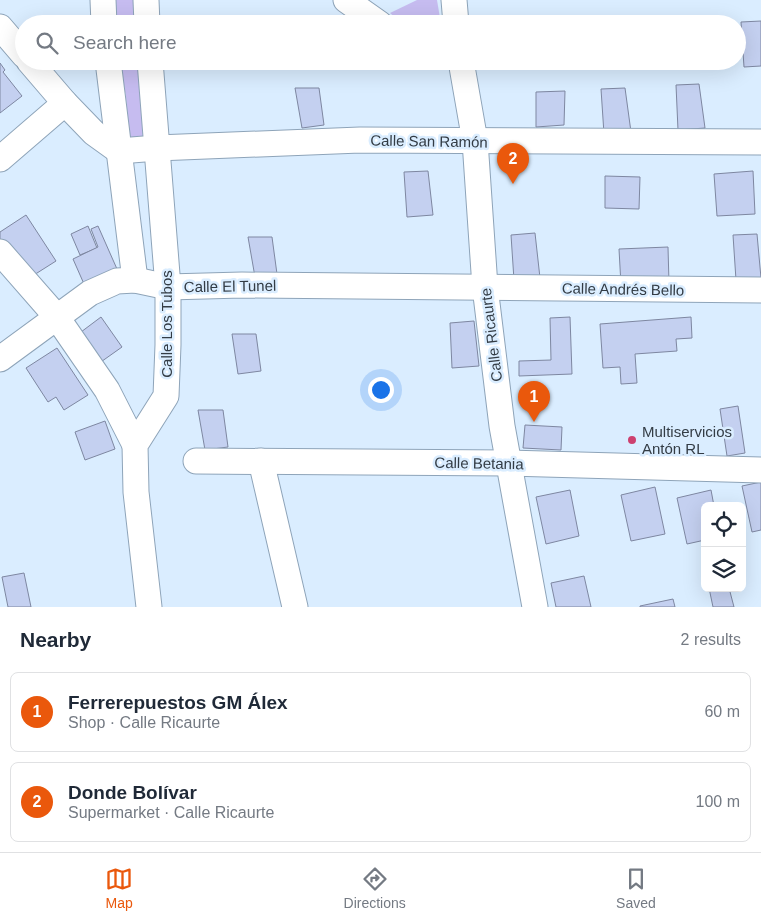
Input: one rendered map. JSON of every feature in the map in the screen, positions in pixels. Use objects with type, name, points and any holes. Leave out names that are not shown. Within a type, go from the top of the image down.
[{"type":"street","points":[[103,0],[104,15]]},
{"type":"street","points":[[346,0],[367,15]]},
{"type":"street","points":[[454,0],[455,15]]},
{"type":"street","points":[[0,27],[15,44]]},
{"type":"street","points":[[37,70],[65,103],[94,132],[119,151]]},
{"type":"street","points":[[109,70],[136,280]]},
{"type":"street","name":"Calle Los Tubos","points":[[135,445],[166,396],[168,287],[151,70]]},
{"type":"street","name":"Calle Ricaurte","points":[[458,70],[476,141],[485,287],[502,426],[535,607]]},
{"type":"street","points":[[0,159],[65,103]]},
{"type":"street","name":"Calle San Ramón","points":[[119,151],[360,140],[761,142]]},
{"type":"street","points":[[0,252],[56,316],[107,390],[135,445],[136,492],[149,607]]},
{"type":"street","name":"Calle El Tunel","points":[[0,359],[56,316],[90,293],[117,282],[136,280],[168,287],[242,284],[485,287]]},
{"type":"street","name":"Calle Andrés Bello","points":[[485,287],[761,290]]},
{"type":"street","points":[[261,460],[295,607]]},
{"type":"street","name":"Calle Betania","points":[[196,461],[508,462],[761,470]]},
{"type":"shaded area","points":[[116,0],[137,0],[138,15],[116,15]]},
{"type":"shaded area","points":[[417,0],[437,0],[440,15],[392,15],[390,13]]},
{"type":"shaded area","points":[[122,70],[141,70],[143,145],[129,141],[126,97]]},
{"type":"building","points":[[761,21],[761,66],[746,67],[746,22]]},
{"type":"building","points":[[0,63],[5,70],[3,72],[22,96],[0,113]]},
{"type":"building","points":[[699,84],[705,128],[678,130],[676,85]]},
{"type":"building","points":[[295,88],[319,88],[324,125],[302,128]]},
{"type":"building","points":[[625,88],[631,132],[604,134],[601,89]]},
{"type":"building","points":[[565,91],[564,125],[536,127],[536,92]]},
{"type":"building","points":[[428,171],[433,215],[407,217],[404,172]]},
{"type":"building","points":[[753,171],[755,214],[717,216],[714,174]]},
{"type":"building","points":[[605,176],[640,177],[639,209],[605,208]]},
{"type":"building","points":[[26,215],[56,261],[26,280],[0,240],[0,232]]},
{"type":"building","points":[[88,226],[97,248],[80,255],[71,234]]},
{"type":"building","points":[[98,226],[117,269],[84,284],[73,259],[98,247],[91,229]]},
{"type":"building","points":[[535,233],[540,278],[514,280],[511,235]]},
{"type":"building","points":[[757,234],[761,278],[736,280],[733,235]]},
{"type":"building","points":[[248,237],[272,237],[277,274],[255,277]]},
{"type":"building","points":[[668,247],[669,283],[621,285],[619,249]]},
{"type":"building","points":[[101,317],[122,347],[98,364],[77,335]]},
{"type":"building","points":[[570,317],[572,374],[519,376],[519,361],[551,360],[550,318]]},
{"type":"building","points":[[691,317],[692,338],[676,339],[677,351],[635,354],[637,383],[621,384],[620,367],[603,368],[600,324]]},
{"type":"building","points":[[474,321],[479,366],[452,368],[450,323]]},
{"type":"building","points":[[232,334],[256,334],[261,371],[238,374]]},
{"type":"building","points":[[57,348],[88,395],[64,410],[56,397],[48,402],[26,368]]},
{"type":"building","points":[[738,406],[745,453],[727,456],[720,409]]},
{"type":"building","points":[[198,410],[223,410],[228,447],[205,450]]},
{"type":"building","points":[[105,421],[115,449],[85,460],[75,432]]},
{"type":"building","points":[[525,425],[562,427],[561,450],[523,448]]},
{"type":"building","points":[[761,482],[761,530],[752,532],[742,486]]},
{"type":"building","points":[[655,487],[665,534],[631,541],[621,495]]},
{"type":"building","points":[[570,490],[579,536],[546,544],[536,497]]},
{"type":"building","points":[[711,490],[713,502],[701,502],[701,541],[687,544],[677,498]]},
{"type":"building","points":[[24,573],[31,607],[8,607],[2,577]]},
{"type":"building","points":[[584,576],[591,607],[556,607],[551,583]]},
{"type":"building","points":[[710,592],[730,592],[734,607],[713,607]]},
{"type":"building","points":[[673,599],[675,607],[640,607],[640,606]]},
{"type":"place","name":"Donde Bolívar","points":[[513,184]]},
{"type":"place","name":"Ferrerepuestos GM Álex","points":[[534,422]]},
{"type":"place","name":"Multiservicios Antón RL","points":[[632,440]]}]
